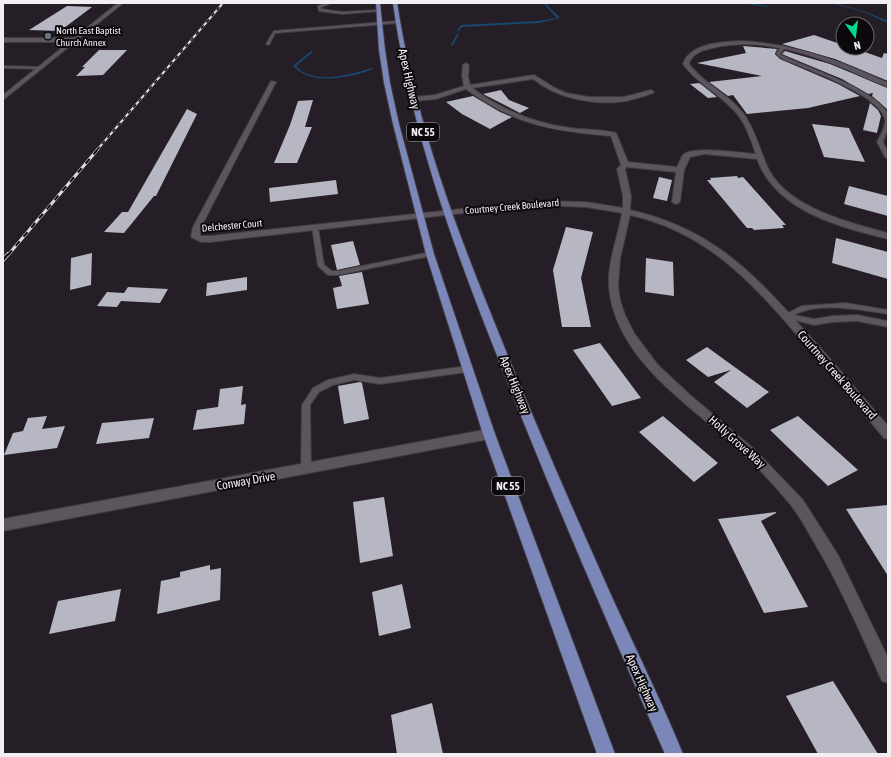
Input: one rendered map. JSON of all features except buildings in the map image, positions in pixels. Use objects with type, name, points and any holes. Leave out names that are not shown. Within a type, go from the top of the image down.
[{"type":"main road","name":"Apex Highway","points":[[378,3],[379,23],[388,90],[430,254],[489,434],[606,754]]},
{"type":"main road","name":"Apex Highway","points":[[395,3],[397,22],[419,122],[448,211],[486,313],[567,511],[674,754]]},
{"type":"street","points":[[4,97],[121,3]]},
{"type":"street","points":[[3,40],[76,40]]},
{"type":"street","points":[[888,85],[811,54],[784,47],[748,43],[711,46],[695,51],[687,58],[686,64],[691,72],[729,102],[740,113],[754,135],[767,173],[788,195],[801,204],[841,222],[888,236]]},
{"type":"street","points":[[466,65],[465,76],[467,88],[501,110],[544,126],[568,130],[614,134],[625,165],[622,169],[627,196],[627,212]]},
{"type":"street","points":[[534,69],[534,77],[542,85],[576,97],[624,99],[651,92]]},
{"type":"street","points":[[414,99],[436,97],[483,84],[534,77]]},
{"type":"street","name":"Delchester Court","points":[[273,82],[197,227],[196,237],[201,239],[210,239],[420,214]]},
{"type":"street","points":[[676,202],[680,170],[687,155],[716,152],[761,157]]},
{"type":"street","points":[[625,165],[639,165],[680,170]]},
{"type":"street","name":"Courtney Creek Boulevard","points":[[420,214],[535,202],[564,202],[594,204],[627,212],[677,228],[715,249],[743,270],[787,316],[888,434]]},
{"type":"street","name":"Holly Grove Way","points":[[627,212],[615,260],[613,287],[619,314],[631,338],[646,360],[671,386],[734,437],[766,467],[795,501],[821,539],[844,580],[888,675]]},
{"type":"street","name":"Conway Drive","points":[[3,525],[306,470],[489,434]]},
{"type":"lane","points":[[330,3],[319,6],[320,10],[343,13],[378,12]]},
{"type":"lane","points":[[268,44],[274,32],[397,22]]},
{"type":"lane","points":[[784,47],[778,54],[782,57],[858,90],[873,100],[881,108],[887,118],[885,130],[880,142],[888,157]]},
{"type":"lane","points":[[3,68],[41,68]]},
{"type":"lane","points":[[315,227],[321,266],[330,273],[338,273],[430,254]]},
{"type":"lane","points":[[787,316],[801,308],[846,305],[888,312]]},
{"type":"lane","name":"Courtney Creek Boulevard","points":[[787,316],[814,322],[833,319],[857,318],[888,324]]},
{"type":"lane","points":[[306,470],[306,405],[316,390],[331,382],[354,377],[380,381],[467,369]]},
{"type":"waterway","points":[[458,31],[461,26],[539,22],[559,18],[545,4],[546,3]]},
{"type":"waterway","points":[[743,3],[767,6]]},
{"type":"waterway","points":[[833,3],[865,12],[888,22]]},
{"type":"waterway","points":[[452,44],[458,34]]},
{"type":"waterway","points":[[312,52],[294,66],[311,76],[331,78],[372,69]]},
{"type":"railway","points":[[97,150],[223,3]]},
{"type":"railway","points":[[8,255],[98,149]]},
{"type":"railway","points":[[3,260],[8,254]]},
{"type":"place","name":"North East Baptist Church Annex","points":[[48,36]]}]
